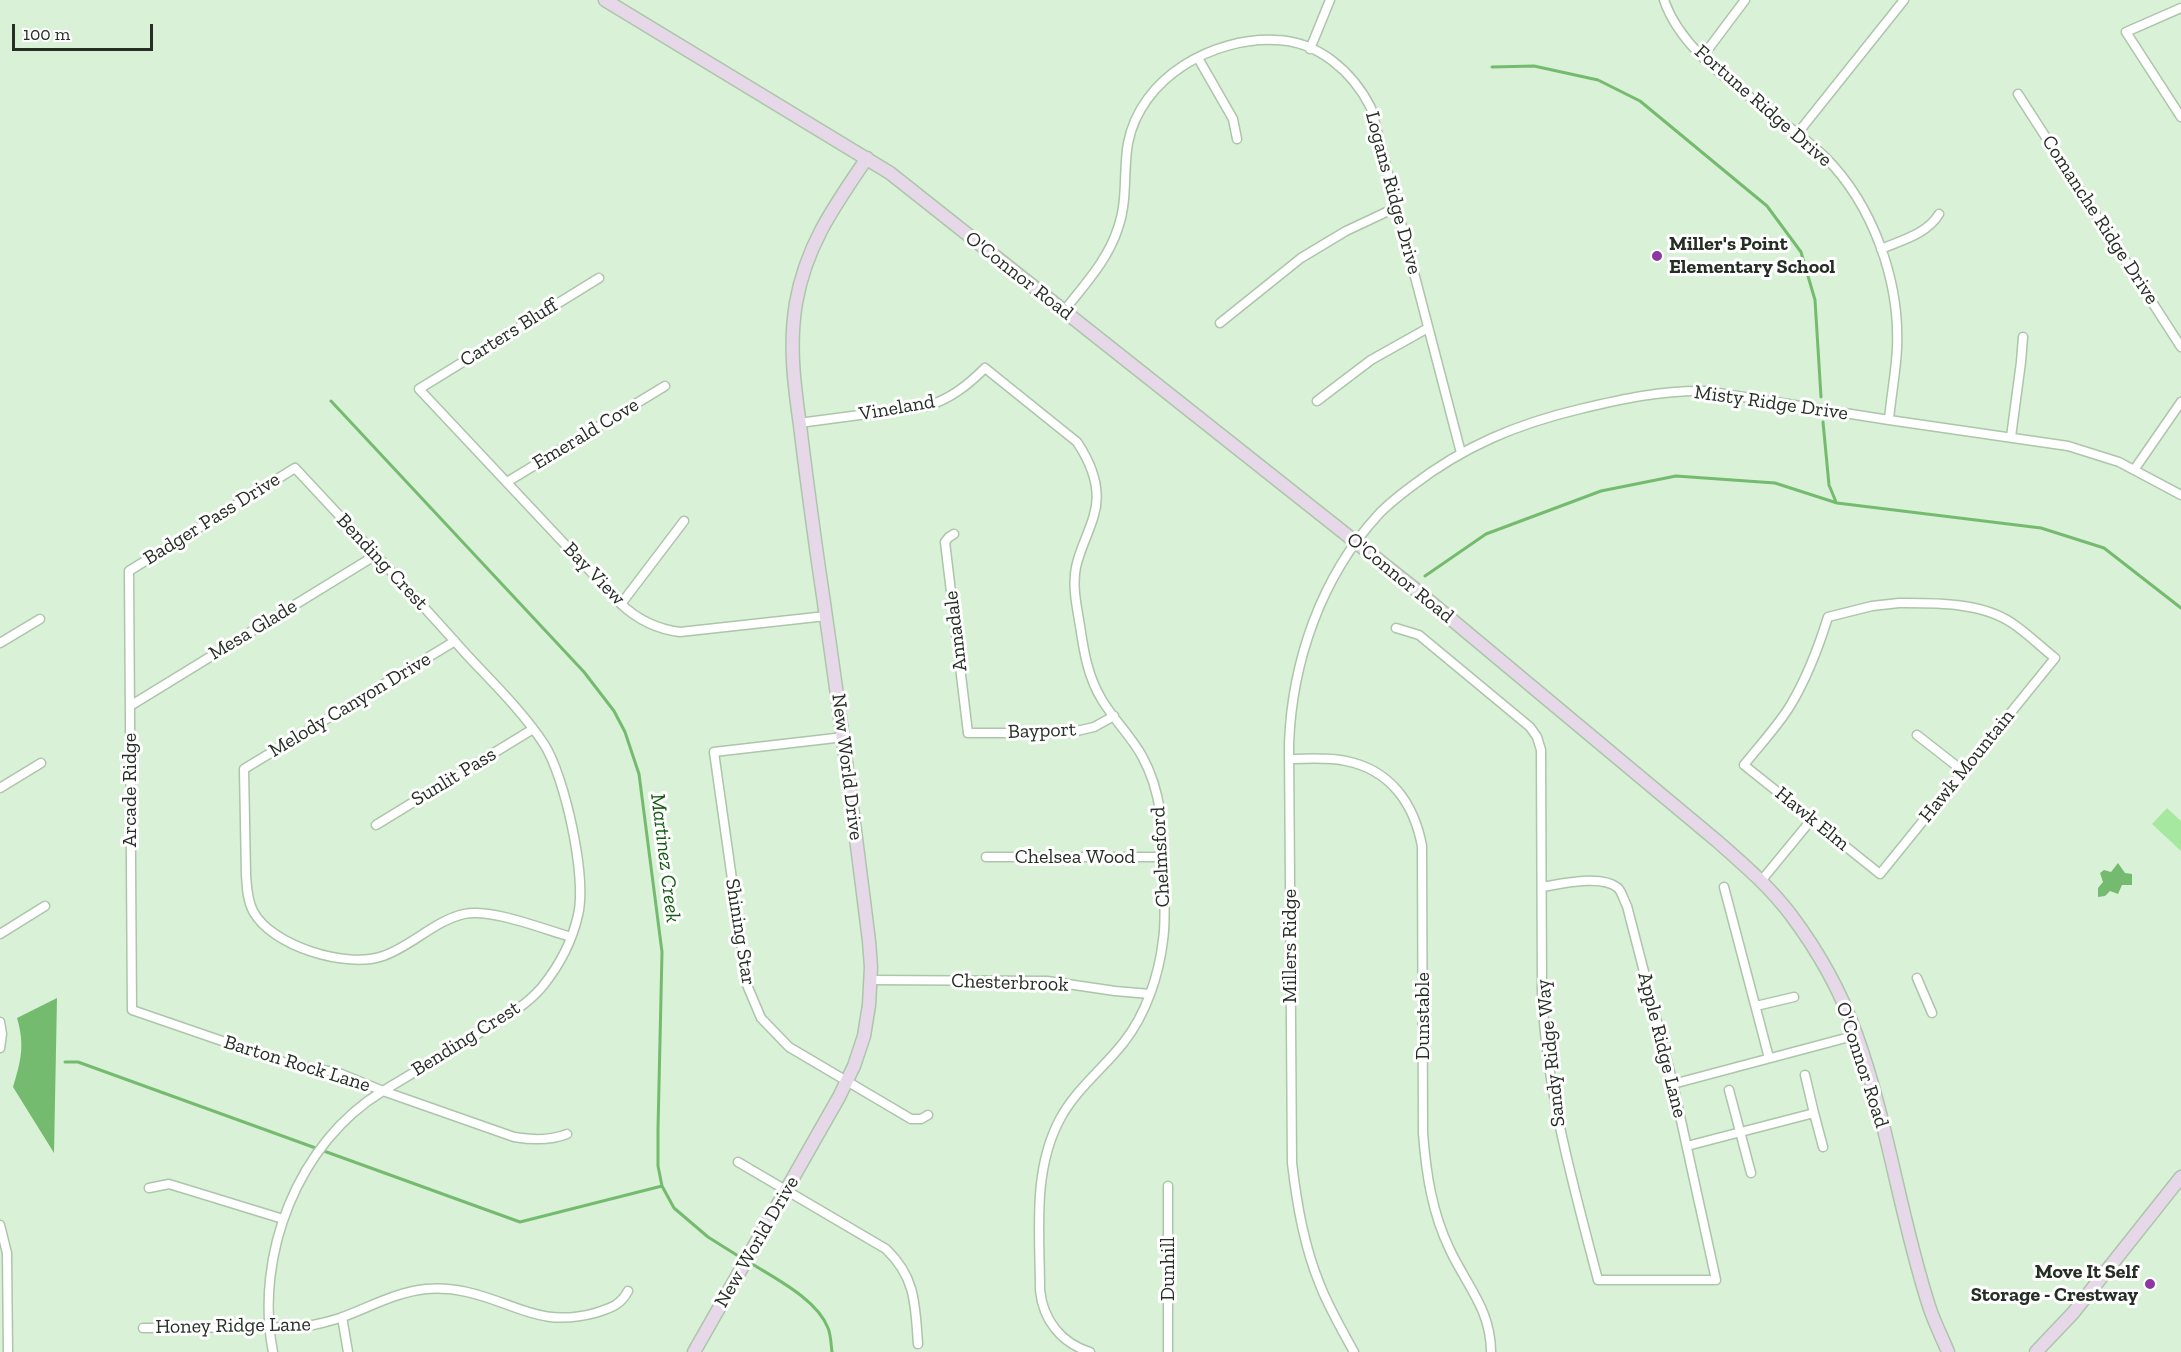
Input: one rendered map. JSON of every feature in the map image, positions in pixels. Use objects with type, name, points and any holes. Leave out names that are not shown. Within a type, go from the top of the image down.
[{"type":"main road","name":"O'Connor Road","points":[[605,0],[891,173],[1521,676],[1717,841],[1761,881],[1790,913],[1813,946],[1841,998],[1857,1035],[1870,1077],[1915,1256],[1930,1308],[1948,1352]]},
{"type":"main road","name":"New World Drive","points":[[694,1352],[847,1081],[864,1036],[870,980],[869,940],[844,737],[799,423],[792,347],[800,284],[818,235],[832,209],[867,158]]},
{"type":"main road","points":[[2036,1352],[2073,1313],[2181,1177]]},
{"type":"street","points":[[1310,49],[1330,0]]},
{"type":"street","name":"Fortune Ridge Drive","points":[[1664,0],[1677,25],[1702,56],[1725,78],[1826,159],[1848,185],[1869,221],[1888,271],[1896,317],[1897,348],[1889,420]]},
{"type":"street","points":[[1702,56],[1745,0]]},
{"type":"street","points":[[1797,134],[1905,0]]},
{"type":"street","points":[[2181,8],[2126,32],[2181,117]]},
{"type":"street","name":"Logans Ridge Drive","points":[[1064,311],[1105,258],[1118,228],[1125,197],[1128,145],[1135,120],[1149,95],[1167,78],[1198,58],[1222,47],[1258,39],[1284,40],[1310,49],[1343,69],[1365,97],[1376,121],[1461,453]]},
{"type":"street","points":[[1198,58],[1233,119],[1237,139]]},
{"type":"street","name":"Comanche Ridge Drive","points":[[2018,94],[2181,347]]},
{"type":"street","points":[[1220,323],[1301,258],[1346,231],[1397,207]]},
{"type":"street","points":[[1881,249],[1919,233],[1933,224],[1939,214]]},
{"type":"street","name":"Carters Bluff","points":[[419,388],[599,278]]},
{"type":"street","points":[[1317,401],[1371,360],[1428,328]]},
{"type":"street","points":[[2011,437],[2023,337]]},
{"type":"street","name":"Vineland","points":[[799,423],[928,406],[958,392],[985,368]]},
{"type":"street","name":"Chelmsford","points":[[985,368],[1064,430],[1082,449],[1092,471],[1096,488],[1096,506],[1076,567],[1074,585],[1084,656],[1102,700],[1132,741],[1151,776],[1162,813],[1164,939],[1161,959],[1150,994],[1136,1024],[1124,1042],[1070,1103],[1052,1135],[1044,1161],[1039,1204],[1043,1307],[1053,1328],[1064,1339],[1090,1352]]},
{"type":"street","name":"Emerald Cove","points":[[507,482],[665,386]]},
{"type":"street","name":"Bay View","points":[[419,388],[621,604],[645,623],[664,630],[680,632],[826,616]]},
{"type":"street","name":"Misty Ridge Drive","points":[[1356,543],[1378,514],[1403,493],[1461,453],[1516,427],[1624,399],[1680,390],[1706,391],[2068,446],[2090,451],[2134,470],[2181,495]]},
{"type":"street","points":[[2134,470],[2181,402]]},
{"type":"street","name":"Bending Crest","points":[[273,1352],[268,1296],[271,1269],[283,1219],[311,1163],[329,1139],[370,1099],[515,1011],[540,990],[564,955],[578,915],[579,901],[577,867],[563,786],[544,745],[533,729],[455,641],[295,468]]},
{"type":"street","name":"Badger Pass Drive","points":[[129,570],[295,468]]},
{"type":"street","points":[[621,604],[684,521]]},
{"type":"street","name":"Annadale","points":[[954,534],[945,542],[968,733]]},
{"type":"street","name":"Millers Ridge","points":[[1354,1352],[1328,1304],[1314,1270],[1302,1229],[1292,1163],[1289,722],[1294,684],[1314,619],[1332,580],[1356,543]]},
{"type":"street","name":"Mesa Glade","points":[[130,706],[376,555]]},
{"type":"street","name":"Arcade Ridge","points":[[129,570],[132,1010]]},
{"type":"street","name":"Hawk Mountain","points":[[1744,765],[1788,708],[1804,681],[1815,657],[1828,617],[1872,606],[1933,603],[1980,610],[1998,615],[2012,623],[2055,658],[1880,874]]},
{"type":"street","points":[[0,643],[40,619]]},
{"type":"street","name":"Sandy Ridge Way","points":[[1396,628],[1419,635],[1530,727],[1537,737],[1541,750],[1542,784],[1543,1018],[1552,1092],[1562,1141],[1598,1280],[1716,1280]]},
{"type":"street","name":"Melody Canyon Drive","points":[[455,641],[244,768],[248,892],[252,910],[270,932],[292,944],[325,956],[358,962],[386,956],[442,922],[465,914],[488,913],[571,937]]},
{"type":"street","name":"Bayport","points":[[968,733],[1068,733],[1094,727],[1114,716]]},
{"type":"street","name":"Sunlit Pass","points":[[376,825],[533,729]]},
{"type":"street","points":[[1917,735],[1964,771]]},
{"type":"street","name":"Shining Star","points":[[844,737],[714,753],[744,973],[750,997],[761,1018],[778,1039],[799,1054],[911,1119],[921,1119],[928,1115]]},
{"type":"street","name":"Dunstable","points":[[1289,759],[1336,759],[1355,763],[1374,771],[1397,790],[1410,806],[1418,826],[1422,846],[1425,1161],[1430,1194],[1440,1225],[1450,1250],[1487,1319],[1491,1337],[1491,1352]]},
{"type":"street","points":[[0,788],[41,763]]},
{"type":"street","name":"Hawk Elm","points":[[1744,765],[1880,874]]},
{"type":"street","points":[[1542,784],[1552,784]]},
{"type":"street","points":[[1761,881],[1812,819]]},
{"type":"street","name":"Chelsea Wood","points":[[986,857],[1164,857]]},
{"type":"street","name":"Apple Ridge Lane","points":[[1542,887],[1590,881],[1606,883],[1618,889],[1626,906],[1673,1084],[1716,1280]]},
{"type":"street","points":[[1724,887],[1770,1058]]},
{"type":"street","points":[[0,934],[45,906]]},
{"type":"street","points":[[1917,978],[1932,1013]]},
{"type":"street","name":"Chesterbrook","points":[[870,980],[1047,981],[1150,994]]},
{"type":"street","points":[[1756,1006],[1794,997]]},
{"type":"street","name":"Barton Rock Lane","points":[[132,1010],[289,1064],[339,1073],[514,1137],[537,1140],[567,1134]]},
{"type":"street","points":[[0,1022],[2,1034],[0,1048]]},
{"type":"street","points":[[1673,1084],[1857,1035]]},
{"type":"street","points":[[1805,1075],[1823,1147]]},
{"type":"street","points":[[1729,1090],[1751,1173]]},
{"type":"street","points":[[1687,1146],[1814,1113]]},
{"type":"street","points":[[738,1162],[873,1240],[898,1260],[907,1274],[914,1296],[918,1344]]},
{"type":"street","points":[[149,1188],[169,1184],[283,1219]]},
{"type":"street","name":"Dunhill","points":[[1168,1185],[1168,1352]]},
{"type":"street","points":[[0,1225],[7,1252],[8,1352]]},
{"type":"street","name":"Honey Ridge Lane","points":[[143,1328],[304,1327],[342,1317],[396,1296],[423,1289],[466,1291],[529,1314],[546,1317],[573,1317],[614,1307],[622,1301],[628,1291]]},
{"type":"street","points":[[342,1317],[348,1352]]},
{"type":"shaded area","points":[[2167,808],[2181,821],[2181,851],[2152,824]]},
{"type":"shaded area","points":[[2118,863],[2125,873],[2132,874],[2132,885],[2122,885],[2118,894],[2110,891],[2105,896],[2098,897],[2098,888],[2103,882],[2100,873],[2104,870],[2111,872]]},
{"type":"shaded area","points":[[57,998],[54,1153],[13,1087],[21,1053],[21,1037],[17,1018]]},
{"type":"waterway","points":[[1492,67],[1534,66],[1598,80],[1640,101],[1767,206],[1801,252],[1815,300],[1821,397]]},
{"type":"waterway","name":"Martinez Creek","points":[[331,401],[584,672],[614,711],[625,732],[639,774],[662,952],[658,1129],[658,1166],[662,1186],[674,1208],[708,1237],[743,1259]]},
{"type":"waterway","points":[[1823,422],[1829,485],[1836,502]]},
{"type":"waterway","points":[[1425,576],[1486,534],[1601,491],[1676,476],[1775,483],[1837,503],[2041,528],[2104,548],[2181,608]]},
{"type":"waterway","points":[[65,1062],[78,1062],[520,1222],[662,1186]]},
{"type":"waterway","name":"Martinez Creek","points":[[749,1262],[794,1290],[815,1308],[828,1328],[832,1352]]},
{"type":"place","name":"Miller's Point Elementary School","points":[[1657,256]]},
{"type":"place","name":"Move It Self Storage - Crestway","points":[[2150,1284]]}]
